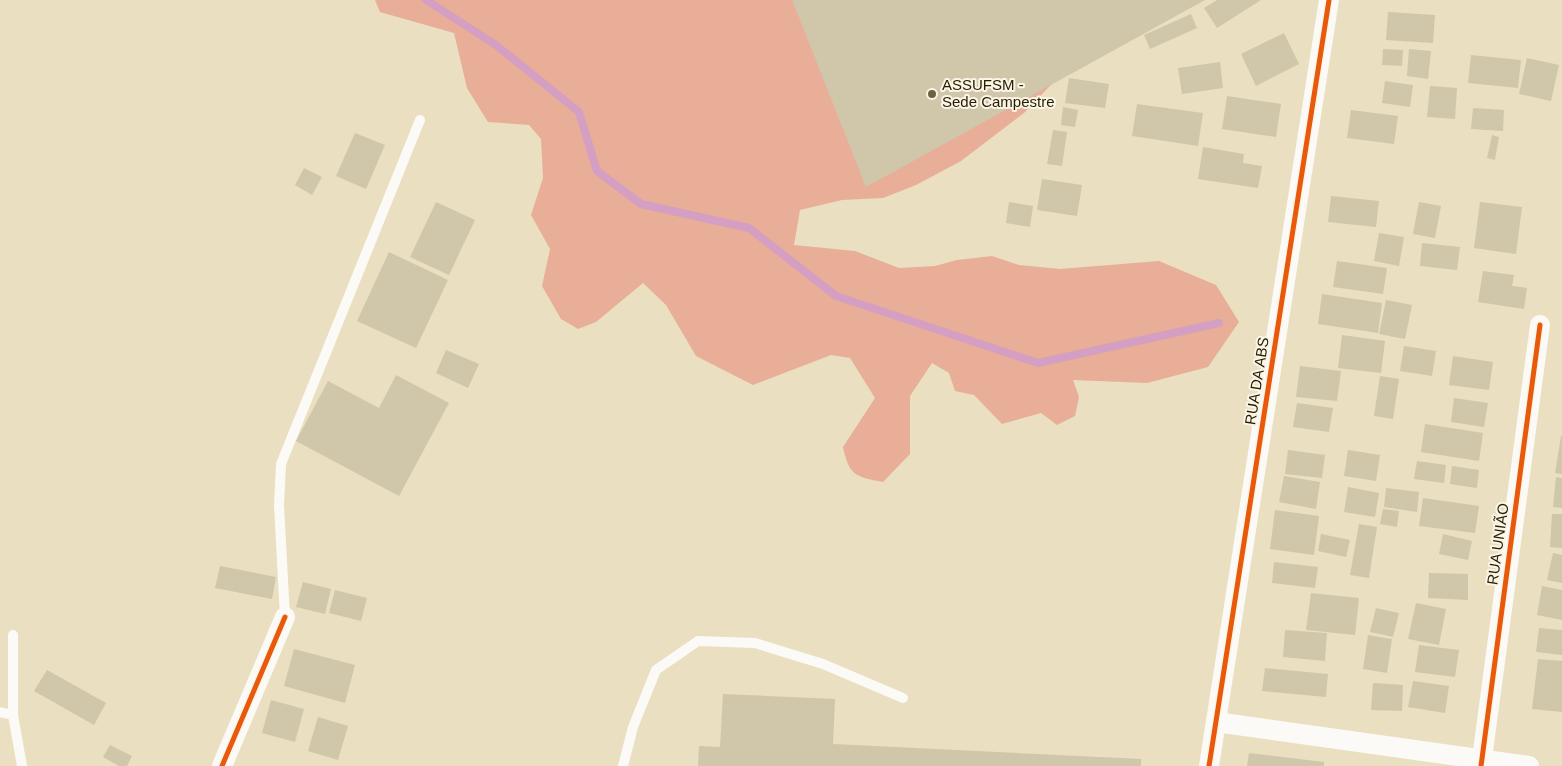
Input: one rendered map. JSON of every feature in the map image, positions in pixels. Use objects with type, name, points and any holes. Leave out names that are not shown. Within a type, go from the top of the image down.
[{"type":"street","name":"RUA DA ABS","points":[[1208,766],[1329,0]]},
{"type":"street","name":"RUA UNIÃO","points":[[1481,763],[1540,325]]},
{"type":"street","points":[[222,766],[285,617]]},
{"type":"street","points":[[1216,722],[1481,763],[1529,766]]},
{"type":"lane","points":[[285,617],[279,505],[281,464],[420,120]]},
{"type":"lane","points":[[13,635],[13,715],[22,766]]},
{"type":"lane","points":[[623,766],[633,727],[656,670],[698,642],[755,643],[823,664],[903,698]]},
{"type":"lane","points":[[0,712],[13,715]]},
{"type":"shaded area","points":[[375,0],[986,0],[1067,68],[1024,113],[961,161],[916,185],[883,198],[842,200],[800,210],[794,245],[855,251],[899,268],[935,266],[957,260],[992,256],[1019,265],[1060,269],[1159,261],[1216,285],[1239,322],[1208,367],[1147,383],[1073,380],[1079,397],[1075,416],[1057,425],[1041,413],[1002,424],[974,395],[955,391],[949,373],[932,363],[910,396],[910,454],[883,482],[860,476],[848,464],[843,447],[875,398],[850,358],[831,355],[753,385],[696,356],[666,305],[643,283],[596,322],[578,329],[561,319],[542,286],[550,249],[531,215],[543,178],[541,139],[529,125],[488,122],[467,88],[454,33],[380,12]]},
{"type":"building","name":"ASSUFSM - Sede Campestre","points":[[792,0],[1205,0],[866,187]]},
{"type":"building","points":[[1217,0],[1261,0],[1217,28],[1204,8]]},
{"type":"building","points":[[1388,12],[1435,15],[1433,43],[1386,40]]},
{"type":"building","points":[[1191,14],[1197,28],[1150,49],[1144,35]]},
{"type":"building","points":[[1284,33],[1299,64],[1256,86],[1241,54]]},
{"type":"building","points":[[1383,49],[1403,50],[1402,66],[1382,65]]},
{"type":"building","points":[[1409,49],[1431,51],[1428,79],[1407,76]]},
{"type":"building","points":[[1471,55],[1521,60],[1518,88],[1468,83]]},
{"type":"building","points":[[1527,58],[1559,65],[1551,101],[1519,94]]},
{"type":"building","points":[[1220,62],[1223,88],[1182,94],[1178,68]]},
{"type":"building","points":[[1069,78],[1109,84],[1105,108],[1065,103]]},
{"type":"building","points":[[1385,81],[1413,85],[1410,107],[1382,103]]},
{"type":"building","points":[[1430,86],[1457,88],[1455,119],[1427,117]]},
{"type":"building","points":[[1227,96],[1281,104],[1276,137],[1222,129]]},
{"type":"building","points":[[1137,104],[1203,113],[1198,146],[1132,136]]},
{"type":"building","points":[[1063,107],[1078,110],[1075,127],[1061,125]]},
{"type":"building","points":[[1473,108],[1504,110],[1503,131],[1471,129]]},
{"type":"building","points":[[1351,110],[1398,116],[1394,144],[1347,138]]},
{"type":"building","points":[[1053,130],[1067,132],[1062,166],[1047,164]]},
{"type":"building","points":[[355,133],[385,145],[366,189],[336,176]]},
{"type":"building","points":[[1492,135],[1499,137],[1495,160],[1487,158]]},
{"type":"building","points":[[1203,147],[1244,154],[1243,163],[1262,166],[1258,188],[1198,179]]},
{"type":"building","points":[[304,168],[322,177],[312,195],[295,185]]},
{"type":"building","points":[[1042,179],[1082,185],[1077,216],[1037,210]]},
{"type":"building","points":[[1331,196],[1379,201],[1376,227],[1328,222]]},
{"type":"building","points":[[436,202],[475,220],[449,275],[410,257]]},
{"type":"building","points":[[1009,202],[1033,206],[1030,227],[1006,223]]},
{"type":"building","points":[[1419,202],[1441,206],[1435,238],[1413,234]]},
{"type":"building","points":[[1480,202],[1522,207],[1516,254],[1474,248]]},
{"type":"building","points":[[1379,233],[1404,237],[1399,266],[1374,261]]},
{"type":"building","points":[[1422,243],[1460,247],[1457,270],[1420,266]]},
{"type":"building","points":[[389,252],[448,280],[416,348],[357,321]]},
{"type":"building","points":[[1337,261],[1387,268],[1383,294],[1333,287]]},
{"type":"building","points":[[1483,271],[1514,275],[1512,286],[1527,288],[1524,309],[1478,302]]},
{"type":"building","points":[[1322,294],[1382,303],[1378,333],[1318,324]]},
{"type":"building","points":[[1386,300],[1412,305],[1405,339],[1379,334]]},
{"type":"building","points":[[1342,335],[1385,341],[1381,373],[1338,368]]},
{"type":"building","points":[[1404,346],[1436,351],[1432,376],[1400,371]]},
{"type":"building","points":[[446,350],[479,364],[468,388],[436,373]]},
{"type":"building","points":[[1453,356],[1493,362],[1489,390],[1449,385]]},
{"type":"building","points":[[1300,366],[1341,371],[1337,401],[1296,397]]},
{"type":"building","points":[[396,375],[449,403],[399,496],[296,441],[328,381],[379,408]]},
{"type":"building","points":[[1380,376],[1399,379],[1393,419],[1374,416]]},
{"type":"building","points":[[1454,398],[1488,403],[1484,427],[1451,422]]},
{"type":"building","points":[[1297,403],[1333,408],[1329,432],[1293,427]]},
{"type":"building","points":[[1425,424],[1483,433],[1479,461],[1421,452]]},
{"type":"building","points":[[1562,436],[1562,474],[1555,473]]},
{"type":"building","points":[[1288,450],[1325,455],[1322,478],[1285,474]]},
{"type":"building","points":[[1348,450],[1380,455],[1376,481],[1344,476]]},
{"type":"building","points":[[1417,461],[1446,465],[1444,483],[1414,479]]},
{"type":"building","points":[[1452,466],[1479,470],[1477,488],[1450,484]]},
{"type":"building","points":[[1284,476],[1320,482],[1316,509],[1279,502]]},
{"type":"building","points":[[1556,477],[1562,478],[1562,508],[1553,507]]},
{"type":"building","points":[[1348,487],[1379,493],[1375,517],[1344,512]]},
{"type":"building","points":[[1386,488],[1419,492],[1417,512],[1384,507]]},
{"type":"building","points":[[1423,498],[1479,506],[1475,533],[1419,526]]},
{"type":"building","points":[[1383,509],[1399,511],[1397,527],[1380,524]]},
{"type":"building","points":[[1275,510],[1319,516],[1314,555],[1270,549]]},
{"type":"building","points":[[1552,514],[1562,514],[1562,548],[1550,547]]},
{"type":"building","points":[[1359,524],[1377,527],[1369,578],[1350,575]]},
{"type":"building","points":[[1321,534],[1350,540],[1346,557],[1318,551]]},
{"type":"building","points":[[1443,534],[1472,541],[1468,560],[1439,554]]},
{"type":"building","points":[[1553,553],[1562,555],[1562,583],[1547,580]]},
{"type":"building","points":[[1274,562],[1318,567],[1315,588],[1272,583]]},
{"type":"building","points":[[220,566],[276,577],[272,599],[215,588]]},
{"type":"building","points":[[1429,573],[1468,574],[1468,600],[1428,598]]},
{"type":"building","points":[[303,582],[331,589],[325,614],[296,607]]},
{"type":"building","points":[[1542,586],[1562,590],[1562,620],[1537,615]]},
{"type":"building","points":[[335,590],[367,598],[361,621],[329,613]]},
{"type":"building","points":[[1311,593],[1359,598],[1355,635],[1306,630]]},
{"type":"building","points":[[1416,603],[1446,609],[1439,645],[1408,639]]},
{"type":"building","points":[[1376,608],[1399,613],[1393,637],[1370,632]]},
{"type":"building","points":[[1539,628],[1562,630],[1562,655],[1536,652]]},
{"type":"building","points":[[1285,630],[1327,633],[1325,661],[1283,657]]},
{"type":"building","points":[[1368,635],[1392,639],[1387,673],[1363,669]]},
{"type":"building","points":[[1419,645],[1459,650],[1455,677],[1415,672]]},
{"type":"building","points":[[294,649],[355,665],[345,703],[284,686]]},
{"type":"building","points":[[1538,659],[1562,661],[1562,712],[1532,709]]},
{"type":"building","points":[[1265,668],[1328,674],[1326,697],[1262,691]]},
{"type":"building","points":[[47,670],[106,703],[94,725],[34,691]]},
{"type":"building","points":[[1413,681],[1449,686],[1445,713],[1408,707]]},
{"type":"building","points":[[1373,683],[1403,685],[1402,711],[1371,710]]},
{"type":"building","points":[[723,694],[835,699],[833,744],[1141,759],[1141,766],[698,766],[699,746],[720,747]]},
{"type":"building","points":[[271,700],[304,709],[295,742],[262,733]]},
{"type":"building","points":[[318,717],[348,726],[338,760],[308,751]]},
{"type":"building","points":[[110,745],[132,756],[127,766],[119,766],[103,757]]},
{"type":"building","points":[[1249,753],[1324,762],[1324,766],[1247,766]]},
{"type":"waterway","points":[[426,0],[496,45],[579,112],[597,171],[641,204],[749,228],[836,296],[1038,363],[1219,323]]},
{"type":"cycle path","points":[[1209,766],[1329,0]]},
{"type":"cycle path","points":[[1481,766],[1540,325]]},
{"type":"cycle path","points":[[222,766],[285,617]]},
{"type":"place","name":"ASSUFSM - Sede Campestre","points":[[932,94]]}]
